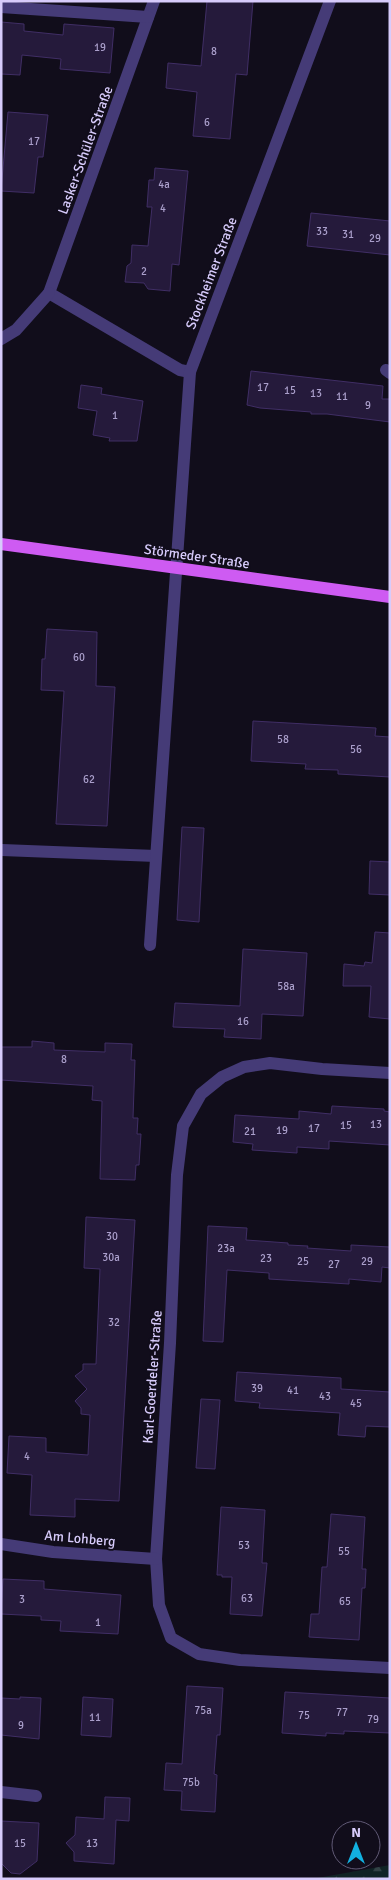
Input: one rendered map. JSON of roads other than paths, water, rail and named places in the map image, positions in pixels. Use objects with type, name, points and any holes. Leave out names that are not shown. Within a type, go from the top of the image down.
[{"type":"main road","name":"Störmeder Straße","points":[[1,544],[390,597]]},
{"type":"street","name":"Lasker-Schüler-Straße","points":[[1,339],[16,330],[49,294],[154,1]]},
{"type":"street","name":"Stockheimer Straße","points":[[150,945],[190,372],[330,1]]},
{"type":"street","points":[[1,7],[148,17]]},
{"type":"street","points":[[49,294],[180,370],[190,372]]},
{"type":"street","points":[[2,850],[156,856]]},
{"type":"street","name":"Karl-Goerdeler-Straße","points":[[390,1073],[322,1069],[270,1063],[244,1067],[222,1077],[201,1094],[183,1126],[177,1175],[170,1343],[156,1559],[159,1604],[171,1638],[199,1654],[240,1660],[390,1668]]},
{"type":"street","name":"Am Lohberg","points":[[1,1544],[53,1552],[156,1559]]},
{"type":"street","points":[[1,1792],[36,1796]]}]
